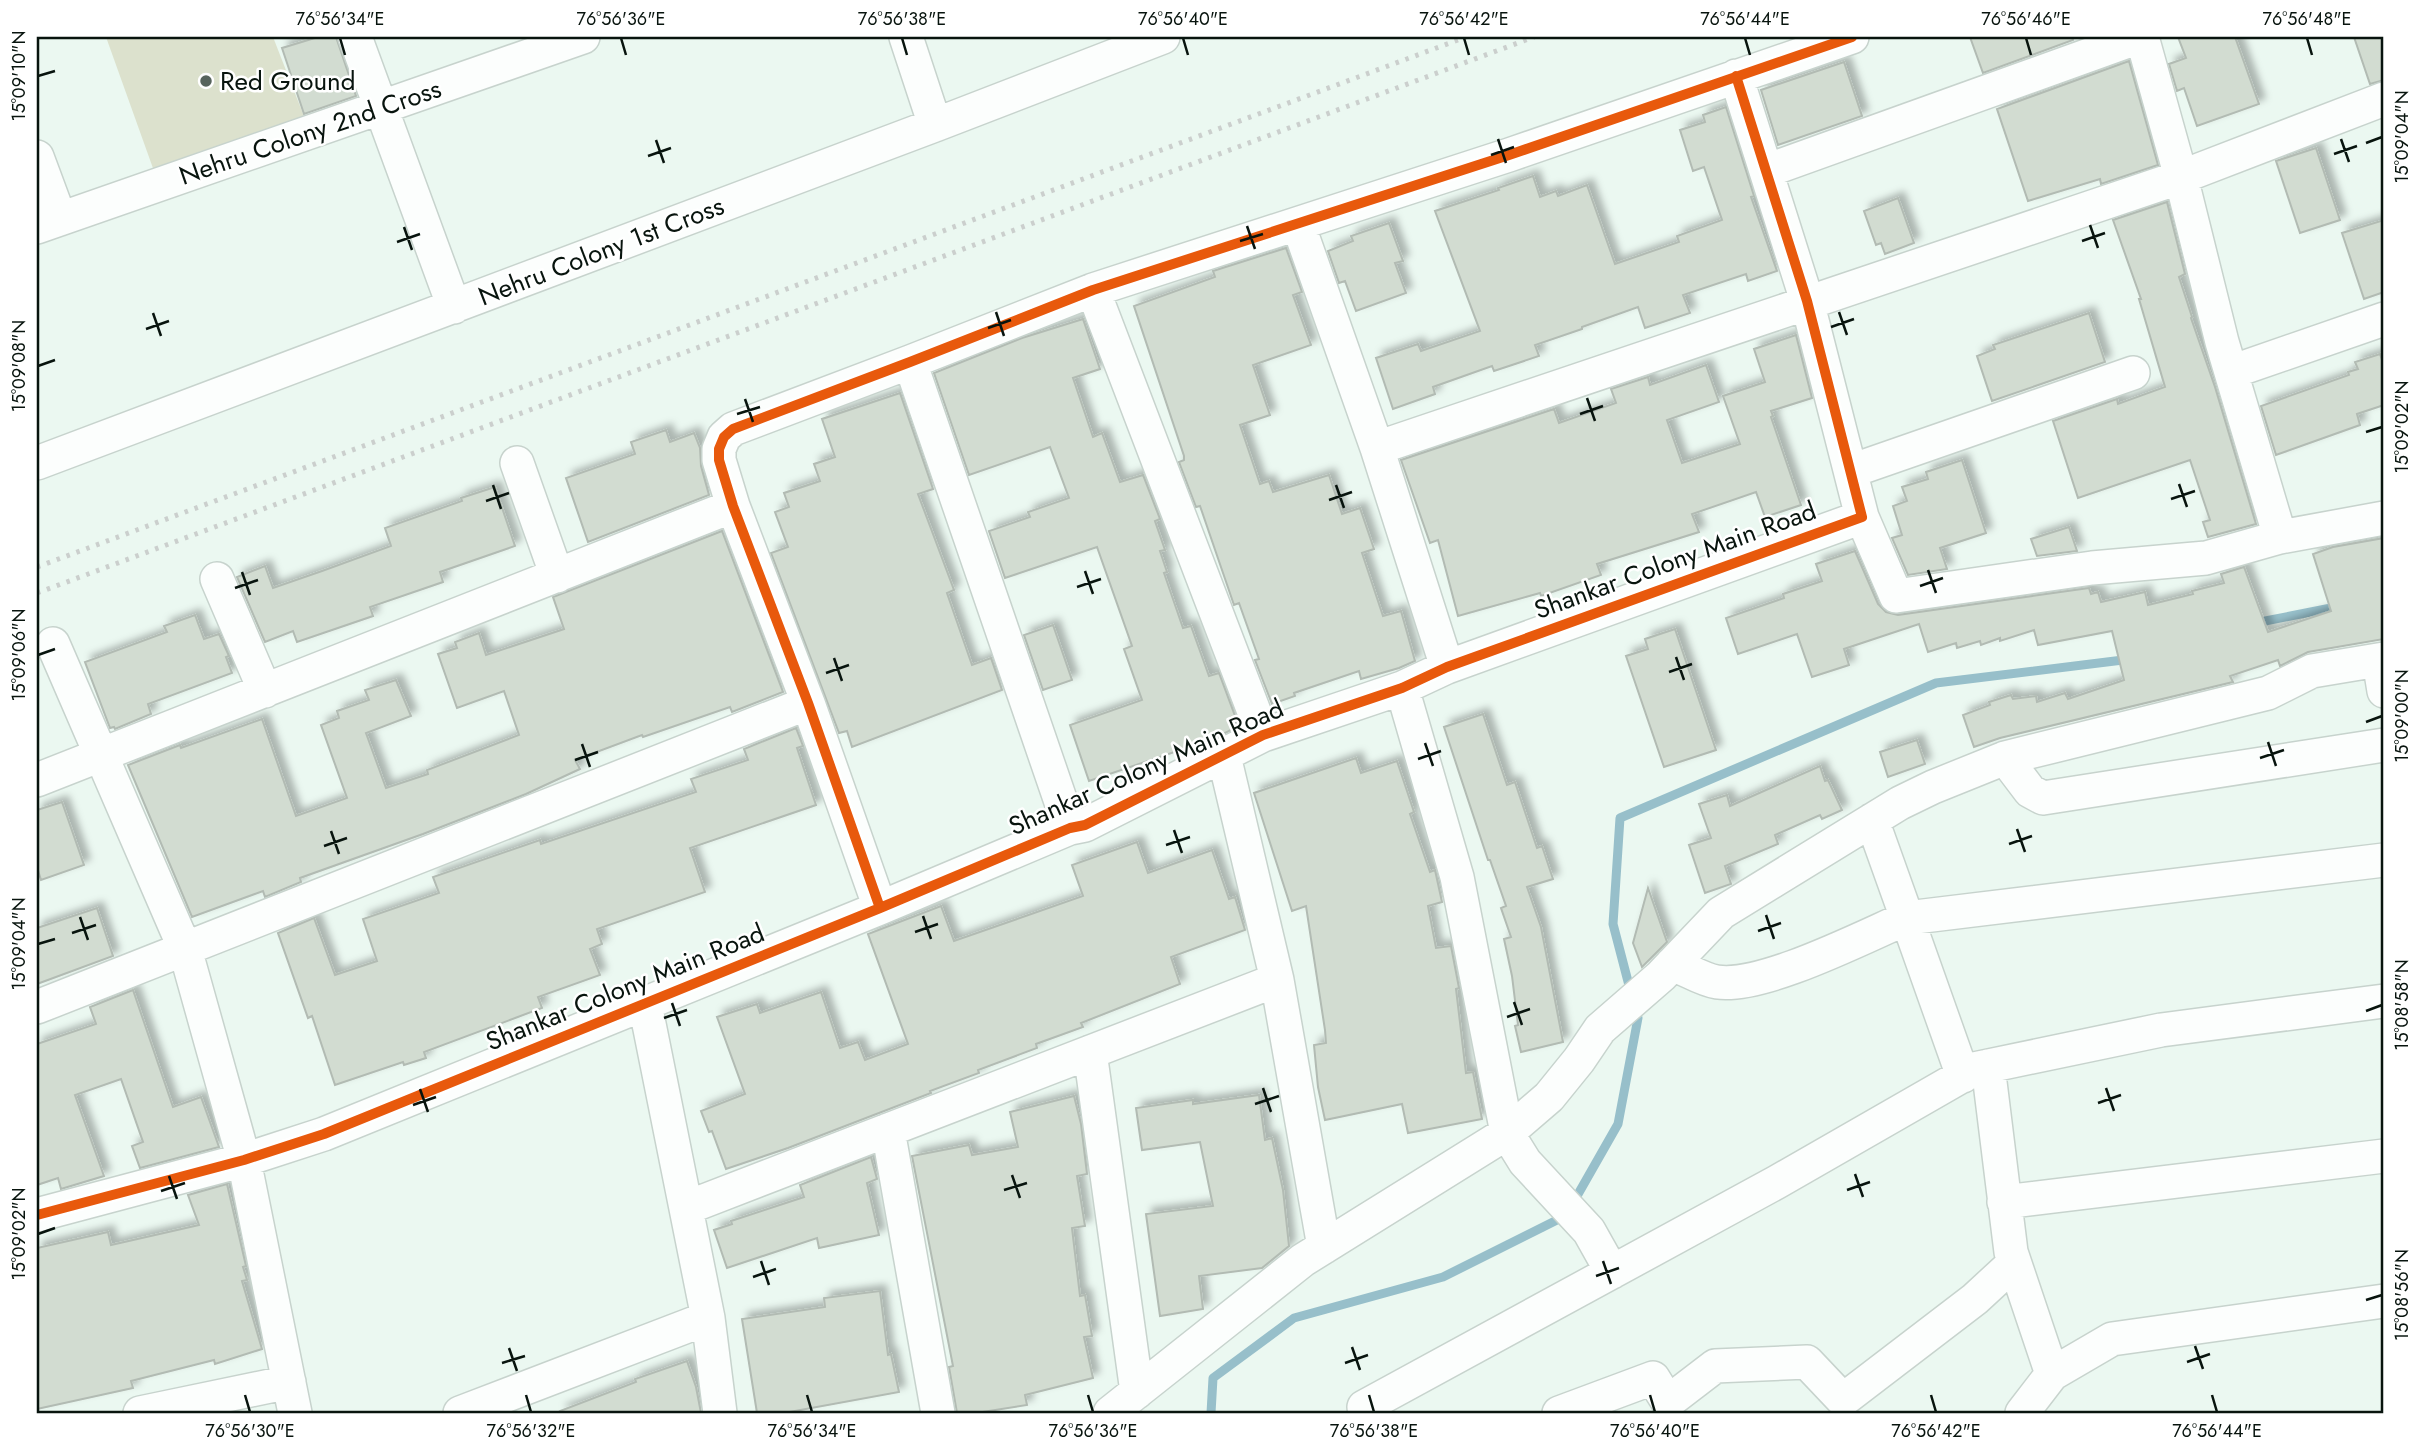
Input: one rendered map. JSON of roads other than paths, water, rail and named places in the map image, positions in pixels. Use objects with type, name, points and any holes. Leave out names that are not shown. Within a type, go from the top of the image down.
[{"type":"street","points":[[355,37],[454,307]]},
{"type":"street","name":"Nehru Colony 2nd Cross","points":[[48,223],[583,37]]},
{"type":"street","points":[[905,37],[935,125]]},
{"type":"street","name":"Nehru Colony 1st Cross","points":[[37,463],[1163,37]]},
{"type":"street","points":[[880,908],[808,703],[733,506],[719,460],[719,449],[724,437],[733,429],[1093,290],[1509,155],[1852,37]]},
{"type":"street","points":[[1766,171],[2141,37],[2181,177],[2231,372],[2280,537]]},
{"type":"street","points":[[1736,76],[1807,301],[1862,517],[1896,596],[2092,568],[2206,558],[2280,537],[2384,518]]},
{"type":"street","points":[[1377,448],[2181,177],[2384,99]]},
{"type":"street","points":[[37,157],[48,223]]},
{"type":"street","points":[[1298,224],[1377,448],[1447,667]]},
{"type":"street","points":[[1093,290],[1263,735]]},
{"type":"street","points":[[2231,372],[2384,320]]},
{"type":"street","points":[[911,362],[1070,828]]},
{"type":"street","points":[[1851,471],[2133,373]]},
{"type":"street","points":[[517,463],[557,576]]},
{"type":"street","points":[[37,780],[733,506]]},
{"type":"street","name":"Shankar Colony Main Road","points":[[37,1215],[244,1160],[324,1133],[880,908],[1070,828],[1085,825],[1263,735],[1402,688],[1447,667],[1862,517]]},
{"type":"street","points":[[217,579],[265,691]]},
{"type":"street","points":[[53,643],[185,949],[244,1160],[292,1398],[140,1413]]},
{"type":"street","points":[[1111,1413],[1303,1260],[1507,1133],[1549,1097],[1600,1029],[1666,970],[1721,913],[1872,820],[1933,787],[2005,758],[2268,693],[2312,671],[2383,670]]},
{"type":"street","points":[[1402,688],[1457,877],[1507,1133],[1525,1162],[1570,1209],[1600,1249],[1612,1272]]},
{"type":"street","points":[[37,1007],[808,703]]},
{"type":"street","points":[[2005,758],[2030,792],[2043,798],[2384,745]]},
{"type":"street","points":[[1224,756],[1277,980],[1324,1247]]},
{"type":"street","points":[[1872,820],[1907,918],[1976,1071],[2004,1202],[2011,1252],[2052,1374]]},
{"type":"street","points":[[1666,970],[1717,982],[1754,980],[1907,918],[2384,860]]},
{"type":"street","points":[[686,1208],[1277,980]]},
{"type":"street","points":[[1366,1413],[1364,1407],[1976,1071],[2161,1030],[2384,1000]]},
{"type":"street","points":[[645,1004],[708,1318],[720,1413]]},
{"type":"street","points":[[1090,1052],[1137,1392]]},
{"type":"street","points":[[888,1130],[938,1413]]},
{"type":"street","points":[[2004,1202],[2384,1156]]},
{"type":"street","points":[[1559,1413],[1653,1378],[1668,1402],[1715,1366],[1807,1362],[1843,1400],[1975,1299],[2014,1263]]},
{"type":"street","points":[[2022,1413],[2052,1374],[2112,1339],[2384,1301]]},
{"type":"street","points":[[460,1413],[708,1318]]},
{"type":"waterway","points":[[2255,623],[2341,606]]},
{"type":"waterway","points":[[1631,993],[1613,924],[1620,818],[1936,683],[2131,659]]},
{"type":"waterway","points":[[1573,1203],[1618,1124],[1638,1018],[1635,1007]]},
{"type":"waterway","points":[[1211,1413],[1213,1378],[1294,1318],[1443,1277],[1567,1215]]},
{"type":"railway","points":[[37,567],[1466,37]]},
{"type":"railway","points":[[37,593],[1534,37]]},
{"type":"place","name":"Red Ground","points":[[206,81]]}]
